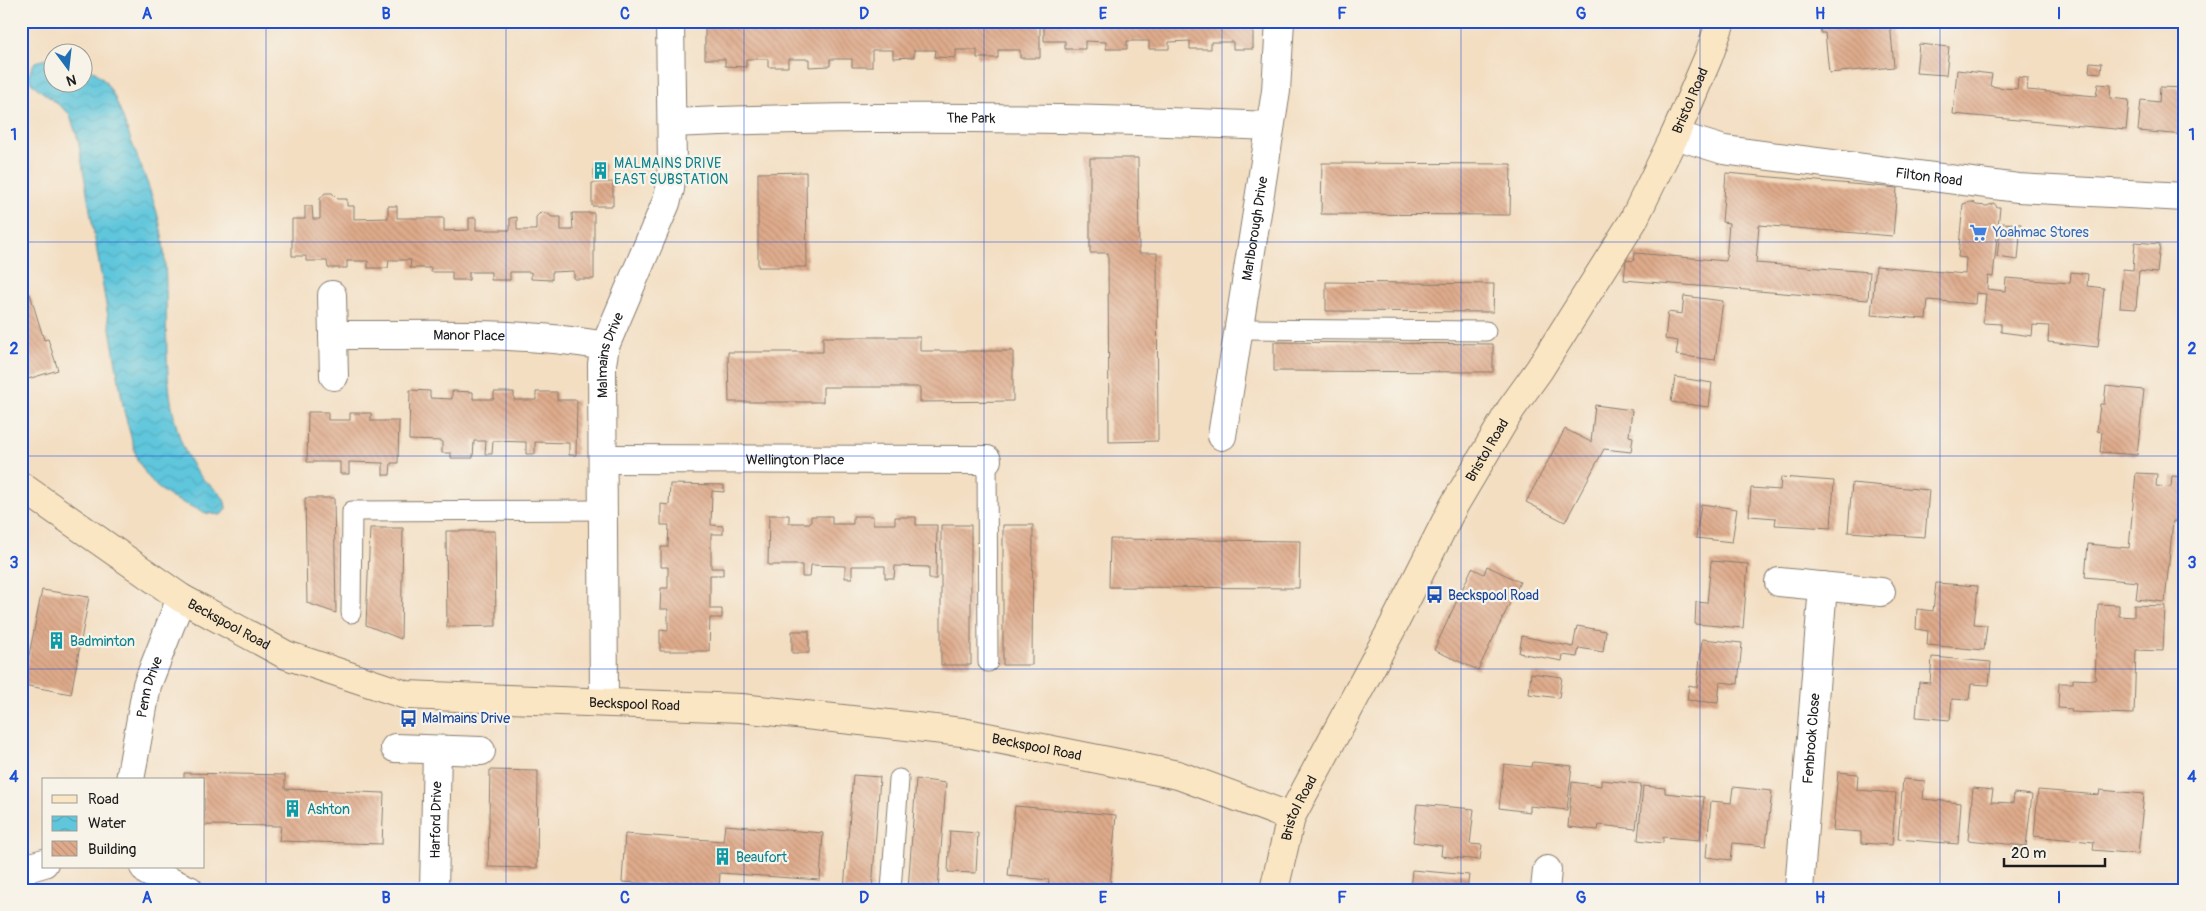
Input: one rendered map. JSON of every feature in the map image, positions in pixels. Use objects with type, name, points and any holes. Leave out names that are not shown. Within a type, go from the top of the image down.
[{"type":"street","name":"Malmains Drive","points":[[604,702],[602,364],[605,346],[667,199],[671,178],[672,123],[670,21]]},
{"type":"street","name":"Marlborough Drive","points":[[1222,436],[1270,126],[1278,66],[1280,21]]},
{"type":"street","name":"Bristol Road","points":[[1274,890],[1291,817],[1390,632],[1453,507],[1511,409],[1539,370],[1633,221],[1676,135],[1721,21]]},
{"type":"street","name":"The Park","points":[[672,123],[765,119],[995,117],[1095,118],[1270,126]]},
{"type":"street","name":"Filton Road","points":[[1676,135],[1724,150],[2018,188],[2185,197]]},
{"type":"street","points":[[332,294],[334,376]]},
{"type":"street","name":"Manor Place","points":[[334,335],[518,337],[558,339],[605,346]]},
{"type":"street","name":"Wellington Place","points":[[604,459],[987,460]]},
{"type":"street","name":"Beckspool Road","points":[[21,486],[181,598],[286,655],[406,695],[741,708],[962,732],[1178,775],[1291,817]]},
{"type":"street","points":[[1779,582],[1881,592]]},
{"type":"street","name":"Fenbrook Close","points":[[1799,890],[1823,586]]},
{"type":"street","name":"Penn Drive","points":[[130,778],[147,685],[181,598]]},
{"type":"street","points":[[395,748],[481,751]]},
{"type":"street","name":"Harford Drive","points":[[434,890],[437,750]]},
{"type":"street","points":[[21,870],[42,864]]},
{"type":"street","points":[[145,868],[148,872],[189,890]]},
{"type":"lane","points":[[1238,328],[1486,331]]},
{"type":"lane","points":[[987,460],[988,662]]},
{"type":"lane","points":[[351,613],[352,511],[604,510]]},
{"type":"lane","points":[[891,890],[899,780]]},
{"type":"water","points":[[42,60],[42,92],[30,80],[30,72],[35,62]]},
{"type":"water","points":[[92,70],[107,84],[112,93],[152,196],[162,235],[166,275],[167,355],[172,405],[180,438],[189,460],[202,478],[224,499],[226,509],[221,515],[206,513],[170,497],[156,486],[137,459],[124,411],[78,139],[69,113],[42,92],[92,92]]},
{"type":"building","points":[[705,21],[1040,21],[1040,58],[1020,58],[1020,50],[998,50],[998,58],[977,58],[977,50],[956,50],[956,58],[935,57],[936,50],[914,50],[914,57],[893,58],[893,50],[872,50],[872,67],[852,67],[852,59],[830,59],[830,66],[809,67],[809,59],[788,59],[788,67],[768,67],[768,59],[746,59],[746,67],[725,66],[725,59],[705,59]]},
{"type":"building","points":[[1044,21],[1253,21],[1253,49],[1233,49],[1233,42],[1211,42],[1211,49],[1190,49],[1190,41],[1169,42],[1169,49],[1149,49],[1149,41],[1127,41],[1127,49],[1106,49],[1106,42],[1085,41],[1085,49],[1065,49],[1065,41],[1044,41]]},
{"type":"building","points":[[1819,21],[1890,21],[1894,67],[1829,73],[1825,33],[1821,33]]},
{"type":"building","points":[[1919,44],[1949,47],[1946,75],[1916,73]]},
{"type":"building","points":[[2090,62],[2102,63],[2101,73],[2089,72]]},
{"type":"building","points":[[1957,70],[1992,74],[1990,86],[2004,88],[2017,89],[2018,77],[2028,78],[2027,90],[2096,96],[2098,84],[2111,85],[2110,98],[2129,100],[2126,130],[1953,114]]},
{"type":"building","points":[[2160,87],[2185,88],[2185,135],[2138,131],[2141,100],[2159,102]]},
{"type":"building","points":[[1090,158],[1138,158],[1139,253],[1157,253],[1158,441],[1109,442],[1108,253],[1090,253]]},
{"type":"building","points":[[1322,163],[1511,164],[1510,215],[1321,214]]},
{"type":"building","name":"MALMAINS DRIVE EAST SUBSTATION","points":[[594,164],[606,164],[606,179],[594,179]]},
{"type":"building","points":[[806,172],[807,267],[758,267],[758,173]]},
{"type":"building","points":[[1726,173],[1897,188],[1893,236],[1759,225],[1756,263],[1870,272],[1868,300],[1624,280],[1626,260],[1634,261],[1635,253],[1726,261],[1729,223],[1722,222]]},
{"type":"building","points":[[613,182],[613,206],[592,206],[592,183]]},
{"type":"building","points":[[325,193],[332,193],[338,199],[347,199],[347,206],[354,206],[354,219],[388,218],[388,206],[397,206],[397,218],[444,218],[444,231],[469,230],[469,218],[476,218],[476,230],[510,230],[510,218],[517,217],[517,230],[536,230],[536,217],[541,212],[547,213],[552,217],[561,217],[561,230],[573,230],[572,213],[594,213],[594,279],[574,279],[574,271],[552,272],[552,280],[531,279],[531,272],[510,272],[510,280],[491,280],[491,272],[469,272],[469,280],[452,280],[452,272],[431,272],[431,268],[410,268],[411,260],[389,260],[388,268],[368,268],[368,261],[347,261],[347,268],[328,268],[327,261],[306,261],[306,256],[292,256],[292,219],[305,219],[305,206],[312,206],[313,219],[320,219],[320,199]]},
{"type":"building","points":[[1970,202],[1976,205],[1987,206],[1994,203],[1997,207],[2000,207],[1993,277],[1988,276],[1987,289],[2005,291],[2006,278],[2070,283],[2071,272],[2088,274],[2087,286],[2104,288],[2098,347],[2048,342],[2049,326],[2033,325],[2032,336],[2001,332],[2001,324],[1983,323],[1986,294],[1976,293],[1975,304],[1928,300],[1926,319],[1871,315],[1876,266],[1965,274],[1966,258],[1958,257],[1963,204]]},
{"type":"building","points":[[2001,223],[2021,224],[2018,260],[1997,257]]},
{"type":"building","points":[[2135,242],[2160,244],[2157,273],[2139,271],[2136,309],[2120,308],[2123,269],[2133,270]]},
{"type":"building","points":[[1326,282],[1494,284],[1493,312],[1326,311]]},
{"type":"building","points":[[30,294],[44,340],[48,339],[58,370],[21,381],[21,296]]},
{"type":"building","points":[[1684,296],[1723,301],[1715,360],[1676,355],[1678,341],[1665,339],[1668,312],[1682,314]]},
{"type":"building","points":[[823,337],[920,337],[920,351],[1013,351],[1013,401],[920,402],[920,387],[823,387],[823,402],[729,402],[728,352],[823,352]]},
{"type":"building","points":[[1274,342],[1493,344],[1493,372],[1274,371]]},
{"type":"building","points":[[1675,377],[1712,383],[1709,407],[1671,402]]},
{"type":"building","points":[[2106,386],[2144,390],[2137,455],[2100,452],[2102,432],[2097,431],[2100,404],[2104,404]]},
{"type":"building","points":[[410,390],[430,391],[430,398],[452,399],[452,391],[473,392],[473,399],[494,399],[494,392],[514,392],[514,400],[536,400],[536,392],[557,392],[557,400],[577,400],[576,455],[569,455],[569,443],[535,442],[535,454],[526,454],[526,442],[493,441],[492,454],[485,454],[486,441],[474,441],[473,458],[451,458],[451,453],[442,453],[442,441],[409,440]]},
{"type":"building","points":[[1595,405],[1632,410],[1629,436],[1633,437],[1631,452],[1604,449],[1565,522],[1526,502],[1565,429],[1591,442]]},
{"type":"building","points":[[308,412],[328,412],[328,420],[350,420],[350,413],[371,413],[371,421],[399,421],[398,463],[391,463],[390,475],[383,475],[383,463],[349,462],[349,474],[340,474],[340,462],[307,462]]},
{"type":"building","points":[[2136,473],[2157,474],[2156,486],[2171,487],[2172,476],[2185,477],[2185,522],[2173,521],[2165,602],[2136,599],[2138,582],[2085,577],[2088,544],[2129,548]]},
{"type":"building","points":[[1781,477],[1834,481],[1831,528],[1775,525],[1776,518],[1749,516],[1751,488],[1780,490]]},
{"type":"building","points":[[1852,483],[1929,490],[1925,537],[1848,532]]},
{"type":"building","points":[[670,484],[724,485],[724,492],[712,491],[711,525],[723,526],[723,534],[711,534],[711,568],[723,568],[723,575],[710,575],[710,609],[722,609],[722,618],[710,618],[709,651],[660,651],[660,630],[668,631],[668,609],[660,609],[661,588],[668,588],[668,567],[661,567],[661,547],[668,547],[669,525],[661,525],[661,504],[669,505]]},
{"type":"building","points":[[305,498],[334,498],[336,613],[307,603]]},
{"type":"building","points":[[1701,504],[1737,509],[1732,542],[1696,538]]},
{"type":"building","points":[[769,515],[789,515],[789,523],[811,523],[811,516],[832,516],[832,524],[853,524],[853,516],[873,516],[873,524],[895,524],[895,517],[916,517],[916,525],[937,525],[936,579],[929,579],[929,567],[895,566],[894,578],[885,578],[885,566],[852,566],[852,578],[845,578],[845,566],[811,565],[810,577],[802,577],[802,565],[768,565]]},
{"type":"building","points":[[941,525],[971,525],[971,665],[941,665]]},
{"type":"building","points":[[1003,525],[1033,525],[1032,665],[1003,665]]},
{"type":"building","points":[[370,528],[403,528],[401,639],[366,625]]},
{"type":"building","points":[[446,531],[495,531],[496,626],[447,627]]},
{"type":"building","points":[[1110,539],[1300,541],[1299,588],[1109,587]]},
{"type":"building","points":[[1711,561],[1748,564],[1743,628],[1695,624],[1696,602],[1707,603]]},
{"type":"building","points":[[1487,566],[1520,582],[1478,670],[1434,650],[1472,568],[1484,574]]},
{"type":"building","points":[[1936,583],[1978,586],[1974,624],[1987,625],[1984,650],[1927,645],[1928,631],[1916,629],[1917,609],[1933,611]]},
{"type":"building","name":"Badminton","points":[[42,590],[89,597],[71,694],[23,685]]},
{"type":"building","points":[[2098,604],[2119,605],[2119,616],[2134,617],[2134,605],[2165,606],[2163,651],[2136,650],[2134,714],[2071,712],[2072,709],[2058,708],[2059,683],[2073,683],[2073,679],[2095,680]]},
{"type":"building","points":[[1577,626],[1606,631],[1603,652],[1579,648],[1577,657],[1563,655],[1562,661],[1519,653],[1522,636],[1573,647]]},
{"type":"building","points":[[792,631],[809,631],[809,653],[792,653]]},
{"type":"building","points":[[1702,639],[1742,643],[1738,684],[1720,682],[1718,703],[1687,700],[1689,685],[1697,687]]},
{"type":"building","points":[[1932,657],[1991,662],[1989,685],[1971,684],[1969,700],[1952,699],[1950,720],[1916,717],[1919,682],[1930,683]]},
{"type":"building","points":[[1531,673],[1562,677],[1559,698],[1529,694]]},
{"type":"building","points":[[1533,762],[1572,766],[1567,810],[1530,806],[1530,812],[1499,808],[1504,764],[1532,767]]},
{"type":"building","points":[[490,770],[538,771],[537,868],[488,867]]},
{"type":"building","points":[[1838,772],[1858,774],[1857,790],[1896,793],[1892,845],[1861,843],[1861,832],[1833,830]]},
{"type":"building","name":"Ashton","points":[[184,773],[285,775],[285,789],[384,793],[382,844],[279,841],[281,826],[205,825],[205,778],[184,778]]},
{"type":"building","points":[[853,775],[880,777],[872,890],[844,890]]},
{"type":"building","points":[[916,779],[946,783],[938,890],[908,890]]},
{"type":"building","points":[[1903,779],[1925,781],[1923,799],[1961,803],[1958,844],[1898,839]]},
{"type":"building","points":[[1601,780],[1641,784],[1636,829],[1599,825],[1598,830],[1568,827],[1572,782],[1601,786]]},
{"type":"building","points":[[1643,786],[1665,788],[1665,793],[1704,797],[1700,840],[1663,837],[1663,843],[1638,840]]},
{"type":"building","points":[[1733,787],[1772,791],[1766,846],[1733,843],[1731,860],[1706,857],[1711,801],[1731,803]]},
{"type":"building","points":[[1973,788],[1993,790],[1991,802],[2013,803],[2014,793],[2032,795],[2026,846],[1968,840]]},
{"type":"building","points":[[2038,790],[2099,795],[2100,790],[2144,794],[2138,854],[2093,850],[2094,842],[2034,836]]},
{"type":"building","points":[[1417,804],[1474,809],[1470,844],[1482,845],[1480,860],[1441,856],[1442,846],[1413,842]]},
{"type":"building","points":[[1015,806],[1116,815],[1110,886],[1093,884],[1092,890],[1048,890],[1049,880],[1008,876]]},
{"type":"building","name":"Beaufort","points":[[725,825],[823,833],[820,880],[720,873],[719,888],[622,882],[625,834],[723,841]]},
{"type":"building","points":[[950,831],[978,833],[976,873],[948,872]]},
{"type":"building","points":[[1412,870],[1469,875],[1467,890],[1410,890]]},
{"type":"place","name":"MALMAINS DRIVE EAST SUBSTATION","points":[[600,171]]},
{"type":"place","name":"Yoahmac Stores","points":[[1979,232]]},
{"type":"place","name":"Beckspool Road","points":[[1434,595]]},
{"type":"place","name":"Badminton","points":[[56,641]]},
{"type":"place","name":"Malmains Drive","points":[[408,718]]},
{"type":"place","name":"Ashton","points":[[293,809]]},
{"type":"place","name":"Beaufort","points":[[722,857]]}]
